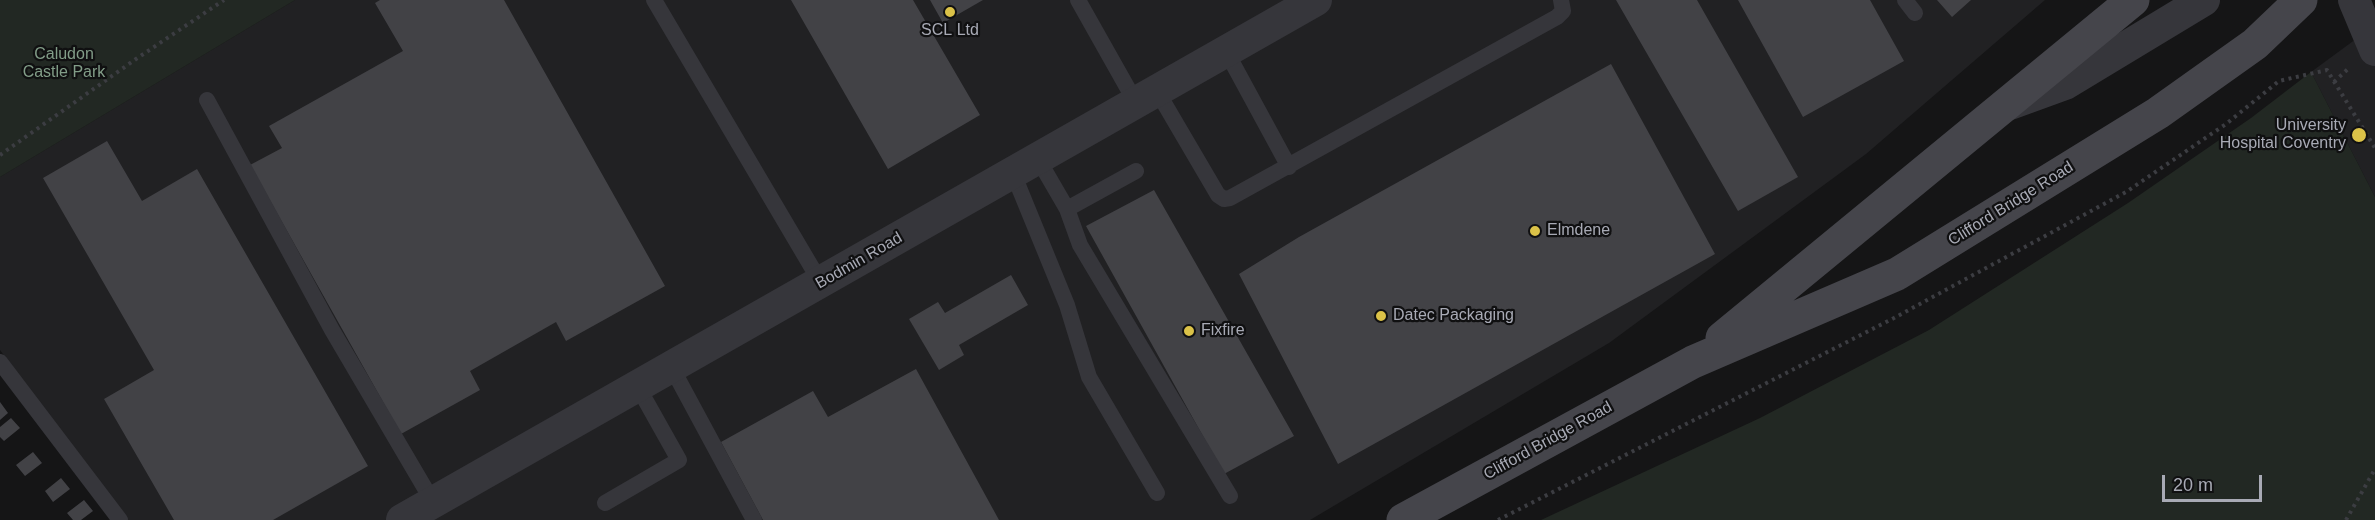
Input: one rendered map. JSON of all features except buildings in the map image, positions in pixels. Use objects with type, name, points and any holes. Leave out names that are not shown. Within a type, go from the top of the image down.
[{"type":"main road","name":"Clifford Bridge Road","points":[[1693,362],[2133,0]]},
{"type":"main road","name":"Clifford Bridge Road","points":[[1403,520],[1693,362],[1897,274],[2158,113],[2255,44],[2301,0]]},
{"type":"street","name":"Bodmin Road","points":[[419,513],[1316,0]]},
{"type":"street","points":[[2006,105],[2066,84],[2204,0]]},
{"type":"street","points":[[2354,0],[2375,50]]},
{"type":"lane","points":[[654,0],[821,283]]},
{"type":"lane","points":[[1078,0],[1146,97],[1224,200],[1289,167],[1557,17],[1563,11],[1561,0]]},
{"type":"lane","points":[[1226,51],[1289,167]]},
{"type":"lane","points":[[207,100],[332,330],[419,513]]},
{"type":"lane","points":[[1026,166],[1066,209],[1080,245],[1230,496]]},
{"type":"lane","points":[[1026,166],[1089,377],[1157,494]]},
{"type":"lane","points":[[1066,209],[1136,171]]},
{"type":"lane","points":[[0,362],[120,520]]},
{"type":"lane","points":[[672,368],[754,520]]},
{"type":"lane","points":[[605,503],[679,460],[638,387]]},
{"type":"path","points":[[0,155],[136,59],[225,0]]},
{"type":"path","points":[[2279,81],[2327,70],[2375,148]]},
{"type":"path","points":[[2346,520],[2375,469]]},
{"type":"shaded area","points":[[295,0],[2045,0],[1866,154],[1609,343],[1310,520],[125,520],[0,350],[0,177]]},
{"type":"shaded area","name":"University Hospital Coventry","points":[[2375,25],[2375,197],[2311,72]]},
{"type":"green space","name":"Caludon Castle Park","points":[[0,0],[295,0],[0,177]]},
{"type":"green space","points":[[2311,72],[2375,197],[2375,520],[1541,520],[1760,418],[1929,330],[2128,203],[2251,118]]},
{"type":"place","name":"SCL Ltd","points":[[950,12]]},
{"type":"place","name":"University Hospital Coventry","points":[[2359,135]]},
{"type":"place","name":"Elmdene","points":[[1535,231]]},
{"type":"place","name":"Datec Packaging","points":[[1381,316]]},
{"type":"place","name":"Fixfire","points":[[1189,331]]}]
